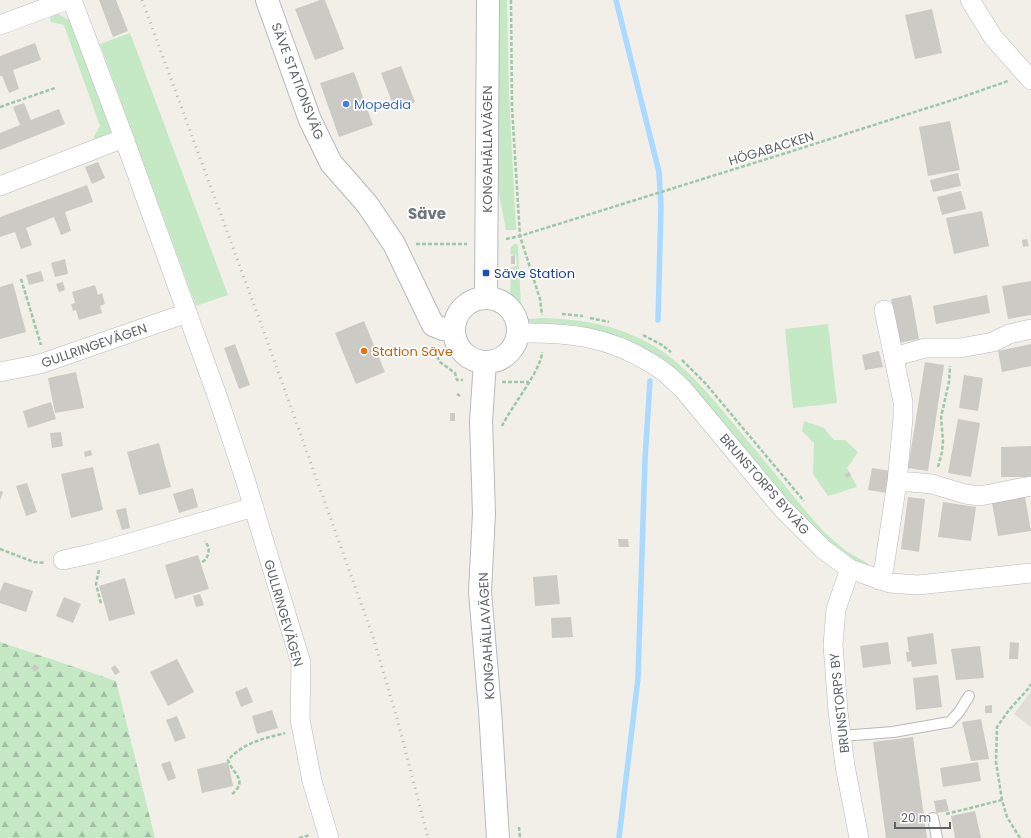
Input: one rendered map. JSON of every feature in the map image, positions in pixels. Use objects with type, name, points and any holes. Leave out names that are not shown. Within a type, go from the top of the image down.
[{"type":"main road","name":"SÄVE STATIONSVÄG","points":[[267,0],[310,120],[331,163],[367,204],[394,244],[432,325],[443,329],[454,330]]},
{"type":"main road","name":"KONGAHÄLLAVÄGEN","points":[[486,298],[488,0]]},
{"type":"main road","points":[[486,298],[497,300],[507,306],[514,316],[518,327],[518,333],[513,348],[506,356],[485,362],[475,360],[462,350],[456,341],[454,330],[457,316],[466,305],[479,299],[486,298]]},
{"type":"main road","name":"KONGAHÄLLAVÄGEN","points":[[485,362],[481,421],[484,513],[480,592],[490,710],[498,838]]},
{"type":"street","points":[[0,25],[67,0]]},
{"type":"street","name":"GULLRINGEVÄGEN","points":[[72,0],[124,138],[219,401],[254,507],[301,663],[300,719],[312,781],[329,838]]},
{"type":"street","points":[[970,0],[993,37],[1028,77]]},
{"type":"street","points":[[0,186],[124,138]]},
{"type":"street","points":[[879,580],[884,568],[897,482],[903,418],[903,402],[884,310]]},
{"type":"street","name":"GULLRINGEVÄGEN","points":[[0,372],[46,362],[187,313]]},
{"type":"street","points":[[894,357],[925,348],[960,348],[993,342],[1009,334],[1031,329]]},
{"type":"street","name":"BRUNSTORPS BYVÄG","points":[[518,333],[542,332],[590,338],[608,342],[638,355],[663,371],[682,388],[782,508],[823,549],[850,569],[890,583],[918,586],[1031,573]]},
{"type":"street","points":[[897,482],[932,484],[965,494],[980,496],[1031,486]]},
{"type":"street","points":[[63,560],[254,507]]},
{"type":"street","name":"BRUNSTORPS BY","points":[[850,569],[836,609],[833,645],[841,736],[859,838]]},
{"type":"lane","points":[[841,736],[893,732],[950,722],[959,712],[969,696]]},
{"type":"lane","points":[[932,818],[936,838]]},
{"type":"path","points":[[500,429],[507,415],[536,371],[542,357],[542,312],[540,299],[520,236],[512,108],[511,0]]},
{"type":"path","name":"HÖGABACKEN","points":[[394,244],[464,245],[520,236],[1028,77]]},
{"type":"path","points":[[0,108],[55,88]]},
{"type":"path","points":[[21,279],[46,362]]},
{"type":"path","points":[[542,312],[549,313]]},
{"type":"path","points":[[557,314],[572,314],[600,319],[612,323]]},
{"type":"path","points":[[636,333],[662,345],[674,354]]},
{"type":"path","points":[[932,484],[943,446],[941,417],[950,376],[950,356],[948,348]]},
{"type":"path","points":[[679,358],[706,384],[807,505]]},
{"type":"path","points":[[0,549],[34,562],[50,563],[63,560]]},
{"type":"path","points":[[101,604],[96,584],[103,550]]},
{"type":"path","points":[[1020,838],[1007,817],[1002,800],[996,762],[997,727],[1031,684]]},
{"type":"path","points":[[232,794],[237,787],[239,778],[228,760],[235,752],[253,742],[302,728]]},
{"type":"path","points":[[932,818],[1002,800]]},
{"type":"path","points":[[519,823],[520,838]]},
{"type":"shaded area","points":[[1031,691],[1031,727],[1014,714]]},
{"type":"green space","points":[[497,0],[507,0],[509,95],[516,230],[506,230],[498,188]]},
{"type":"green space","points":[[54,14],[58,14],[69,20],[110,128],[111,132],[108,138],[95,145],[94,136],[100,126],[64,25],[51,22],[50,18]]},
{"type":"green space","points":[[130,33],[228,295],[196,306],[100,44]]},
{"type":"green space","points":[[514,244],[517,244],[518,247],[521,305],[517,307],[511,304],[510,300],[511,267],[517,266],[516,255],[510,254],[511,247]]},
{"type":"green space","points":[[528,319],[567,319],[612,328],[634,336],[664,353],[691,375],[703,388],[824,532],[846,551],[867,563],[869,566],[867,567],[846,557],[811,528],[674,369],[526,326]]},
{"type":"green space","points":[[828,324],[837,403],[793,408],[785,329]]},
{"type":"green space","points":[[804,421],[824,428],[834,440],[845,440],[858,452],[847,468],[857,487],[828,496],[813,474],[814,443],[802,431]]},
{"type":"green space","points":[[0,642],[116,681],[155,838],[0,838]]},
{"type":"building","points":[[99,0],[116,0],[128,31],[113,37]]},
{"type":"building","points":[[320,0],[325,0],[344,49],[315,60],[295,9]]},
{"type":"building","points":[[932,9],[942,53],[915,59],[905,15]]},
{"type":"building","points":[[35,43],[41,60],[13,70],[19,89],[9,93],[2,76],[0,76],[0,56]]},
{"type":"building","points":[[401,66],[415,102],[395,110],[381,73]]},
{"type":"building","name":"Mopedia","points":[[354,72],[373,125],[339,137],[320,83]]},
{"type":"building","points":[[24,103],[31,120],[59,109],[65,124],[0,150],[0,133],[20,125],[13,107]]},
{"type":"building","points":[[950,121],[960,170],[928,176],[919,127]]},
{"type":"building","points":[[98,162],[105,178],[92,184],[85,167]]},
{"type":"building","points":[[958,173],[961,186],[933,192],[930,180]]},
{"type":"building","points":[[87,185],[93,202],[65,212],[71,231],[61,235],[54,217],[26,228],[32,245],[21,249],[15,232],[0,237],[0,217]]},
{"type":"building","points":[[961,191],[966,209],[942,215],[937,197]]},
{"type":"building","points":[[982,211],[989,246],[954,254],[946,218]]},
{"type":"building","points":[[1027,239],[1029,246],[1023,247],[1022,240]]},
{"type":"building","points":[[515,255],[515,264],[511,264],[511,256]]},
{"type":"building","points":[[65,259],[68,274],[55,277],[51,263]]},
{"type":"building","points":[[41,271],[44,281],[29,285],[26,275]]},
{"type":"building","points":[[1031,281],[1031,315],[1008,319],[1002,286]]},
{"type":"building","points":[[63,282],[65,290],[59,292],[56,284]]},
{"type":"building","points":[[13,283],[26,332],[0,339],[0,287]]},
{"type":"building","points":[[95,285],[98,295],[102,293],[105,304],[100,306],[102,313],[79,320],[76,310],[73,311],[71,304],[75,303],[72,292]]},
{"type":"building","points":[[911,295],[919,339],[899,343],[891,299]]},
{"type":"building","points":[[987,295],[990,313],[936,324],[933,306]]},
{"type":"building","points":[[364,321],[385,372],[356,384],[335,333]]},
{"type":"building","points":[[235,344],[250,385],[239,389],[224,348]]},
{"type":"building","points":[[1031,344],[1031,366],[1002,372],[998,351]]},
{"type":"building","points":[[879,351],[883,367],[865,370],[862,355]]},
{"type":"building","points":[[925,362],[944,365],[928,471],[908,468]]},
{"type":"building","points":[[76,372],[84,408],[55,413],[48,378]]},
{"type":"building","points":[[964,375],[983,378],[978,411],[959,408]]},
{"type":"building","points":[[51,402],[56,419],[28,428],[23,411]]},
{"type":"building","points":[[450,413],[455,413],[455,421],[450,421]]},
{"type":"building","points":[[958,419],[980,423],[971,477],[948,473]]},
{"type":"building","points":[[61,432],[63,446],[52,448],[50,433]]},
{"type":"building","points":[[159,443],[171,487],[139,495],[127,452]]},
{"type":"building","points":[[1031,446],[1031,477],[1001,477],[1001,447]]},
{"type":"building","points":[[91,450],[92,455],[85,457],[84,452]]},
{"type":"building","points":[[93,467],[103,510],[71,518],[61,474]]},
{"type":"building","points":[[872,468],[891,471],[887,493],[868,490]]},
{"type":"building","points":[[849,472],[851,475],[847,478],[844,475]]},
{"type":"building","points":[[27,483],[37,512],[26,516],[16,486]]},
{"type":"building","points":[[193,488],[198,507],[179,513],[173,494]]},
{"type":"building","points":[[0,491],[3,492],[0,500]]},
{"type":"building","points":[[908,497],[925,499],[919,552],[901,549]]},
{"type":"building","points":[[1025,497],[1031,531],[998,536],[992,503]]},
{"type":"building","points":[[943,502],[976,507],[971,541],[938,537]]},
{"type":"building","points":[[126,508],[130,528],[122,530],[116,510]]},
{"type":"building","points":[[618,539],[628,539],[629,547],[619,547]]},
{"type":"building","points":[[198,555],[209,589],[175,599],[165,565]]},
{"type":"building","points":[[557,575],[560,604],[535,606],[533,577]]},
{"type":"building","points":[[125,578],[135,614],[109,621],[99,586]]},
{"type":"building","points":[[4,582],[33,591],[26,612],[0,603],[0,592]]},
{"type":"building","points":[[200,594],[204,605],[196,607],[193,596]]},
{"type":"building","points":[[64,597],[81,604],[73,623],[56,616]]},
{"type":"building","points":[[571,617],[573,637],[552,638],[551,618]]},
{"type":"building","points":[[933,633],[937,664],[912,667],[911,661],[907,662],[906,652],[909,652],[907,637]]},
{"type":"building","points":[[888,642],[891,664],[863,668],[860,646]]},
{"type":"building","points":[[1010,642],[1019,643],[1018,659],[1009,659]]},
{"type":"building","points":[[980,646],[984,678],[956,680],[951,649]]},
{"type":"building","points":[[177,659],[194,692],[168,706],[150,672]]},
{"type":"building","points":[[35,664],[39,668],[35,672],[31,668]]},
{"type":"building","points":[[115,665],[120,672],[115,675],[111,668]]},
{"type":"building","points":[[938,675],[942,707],[916,710],[913,678]]},
{"type":"building","points":[[247,687],[253,702],[241,707],[235,692]]},
{"type":"building","points":[[992,705],[992,713],[985,713],[985,706]]},
{"type":"building","points":[[272,710],[278,728],[257,734],[252,716]]},
{"type":"building","points":[[177,716],[186,738],[175,742],[166,720]]},
{"type":"building","points":[[981,719],[989,759],[971,761],[962,722]]},
{"type":"building","points":[[913,737],[927,838],[886,838],[873,742]]},
{"type":"building","points":[[170,761],[176,778],[168,781],[161,764]]},
{"type":"building","points":[[228,762],[233,786],[202,793],[197,769]]},
{"type":"building","points":[[978,762],[981,781],[943,787],[940,768]]},
{"type":"building","points":[[946,799],[949,811],[936,813],[934,801]]},
{"type":"building","points":[[975,811],[981,838],[955,838],[951,816]]},
{"type":"waterway","points":[[616,0],[659,172],[661,207],[658,320]]},
{"type":"waterway","points":[[619,838],[638,678],[645,459],[650,381]]},
{"type":"railway","points":[[142,0],[264,332],[373,637],[398,722],[428,838]]},
{"type":"place","name":"Mopedia","points":[[346,104]]},
{"type":"place","name":"Säve Station","points":[[486,273]]},
{"type":"place","name":"Station Säve","points":[[364,351]]},
{"type":"district","name":"Säve","points":[[427,214]]}]
